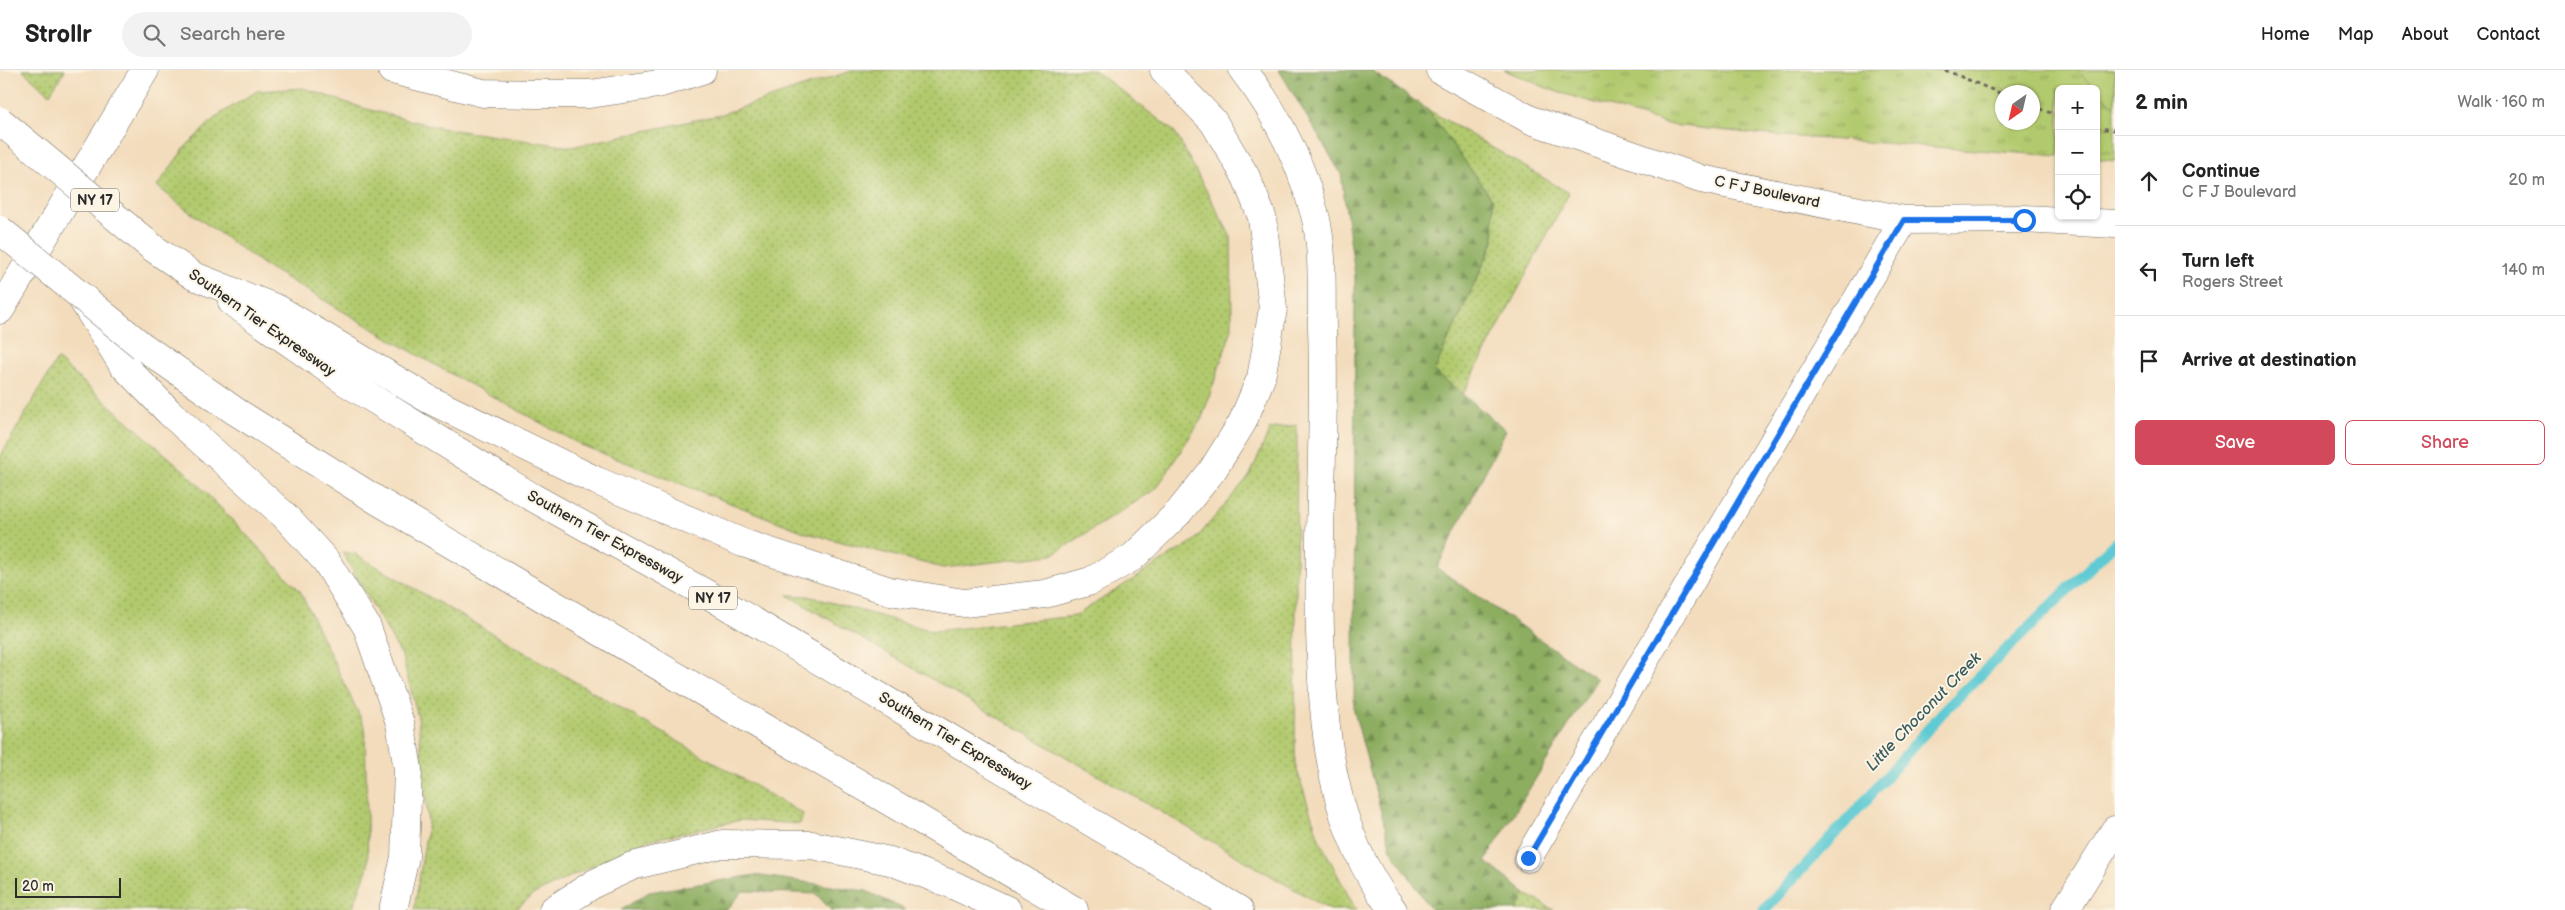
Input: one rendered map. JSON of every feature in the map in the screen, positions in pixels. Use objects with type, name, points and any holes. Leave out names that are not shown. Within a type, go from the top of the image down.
[{"type":"main road","points":[[0,310],[145,70]]},
{"type":"main road","points":[[392,70],[483,93],[535,94],[590,94],[658,84],[702,70]]},
{"type":"main road","points":[[194,276],[278,309],[430,400],[588,477],[743,543],[890,591],[964,603],[1045,594],[1091,581],[1133,556],[1179,512],[1212,471],[1242,423],[1261,378],[1273,309],[1262,218],[1246,177],[1213,121],[1164,70]]},
{"type":"main road","points":[[1243,70],[1255,85],[1288,140],[1315,215],[1320,249],[1323,359],[1318,568],[1322,703],[1329,761],[1353,842],[1382,896],[1393,910]]},
{"type":"main road","name":"C F J Boulevard","points":[[1440,70],[1531,120],[1701,179],[1904,220],[2024,220],[2115,224]]},
{"type":"main road","name":"Southern Tier Expressway","points":[[0,121],[153,248],[346,382],[532,497],[714,598],[1239,910]]},
{"type":"main road","points":[[1528,858],[1904,220]]},
{"type":"main road","points":[[0,230],[142,346],[235,411],[378,501],[1074,910]]},
{"type":"main road","points":[[80,296],[123,365],[170,413],[285,516],[326,561],[367,627],[400,723],[408,769],[405,857],[393,910]]},
{"type":"main road","points":[[2065,910],[2115,830]]},
{"type":"main road","points":[[553,910],[595,883],[632,866],[722,844],[812,845],[890,861],[951,884],[1007,910]]},
{"type":"path","points":[[1945,70],[1995,91]]},
{"type":"path","points":[[2040,109],[2055,115]]},
{"type":"path","points":[[2100,128],[2115,130]]},
{"type":"green space","points":[[22,70],[65,70],[50,94]]},
{"type":"green space","points":[[854,70],[1094,70],[1175,132],[1231,237],[1232,329],[1202,418],[1156,489],[1052,555],[943,568],[807,533],[581,445],[426,360],[264,265],[184,208],[157,186],[186,146],[217,116],[257,91],[303,88],[363,108],[440,128],[571,147],[719,115]]},
{"type":"green space","points":[[1279,70],[1370,70],[1427,109],[1493,200],[1494,241],[1434,371],[1506,430],[1437,568],[1597,679],[1485,861],[1526,894],[1516,910],[1431,910],[1391,849],[1354,711],[1355,275],[1341,174]]},
{"type":"green space","points":[[1504,70],[2115,70],[2115,161],[2100,159],[2100,85],[2055,85],[2055,156],[1757,134],[1671,125],[1554,91]]},
{"type":"green space","points":[[2076,70],[2115,70],[2115,107],[2100,93],[2100,85],[2092,85]]},
{"type":"green space","points":[[1427,109],[1569,193],[1463,394],[1434,371],[1494,242],[1493,200]]},
{"type":"green space","points":[[57,359],[189,475],[300,591],[365,727],[368,867],[352,910],[0,910],[0,457]]},
{"type":"green space","points":[[1297,425],[1295,764],[1319,839],[1356,910],[1330,910],[787,595],[808,596],[933,631],[1075,616],[1195,540],[1250,475],[1270,429]]},
{"type":"green space","points":[[342,552],[355,554],[803,814],[800,824],[741,820],[645,841],[536,893],[515,910],[414,910],[428,823],[418,717],[402,656]]},
{"type":"green space","points":[[755,875],[866,891],[906,910],[831,910],[816,894],[743,891],[727,910],[621,910],[649,892]]},
{"type":"green space","points":[[1526,894],[1554,910],[1516,910]]},
{"type":"waterway","name":"Little Choconut Creek","points":[[1764,910],[1867,799],[1943,712],[2115,543]]},
{"type":"route","points":[[1528,858],[1904,220],[2024,220]]}]
